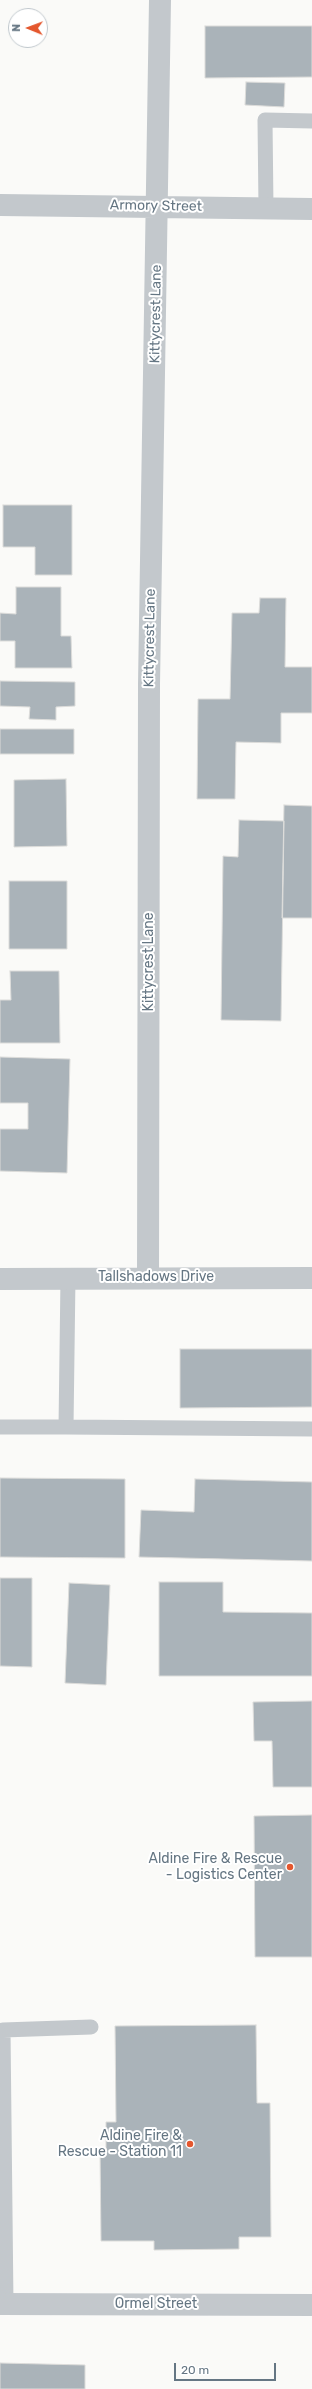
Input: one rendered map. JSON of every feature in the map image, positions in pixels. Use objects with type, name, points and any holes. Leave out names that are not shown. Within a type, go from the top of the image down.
[{"type":"street","name":"Kittycrest Lane","points":[[148,1277],[149,684],[158,206],[160,0]]},
{"type":"street","name":"Armory Street","points":[[0,205],[312,209]]},
{"type":"street","name":"Tallshadows Drive","points":[[0,1279],[68,1277],[312,1278]]},
{"type":"street","name":"Ormel Street","points":[[3,2304],[312,2305]]},
{"type":"lane","points":[[266,208],[265,120],[312,121]]},
{"type":"lane","points":[[66,1427],[68,1277]]},
{"type":"lane","points":[[0,1427],[312,1429]]},
{"type":"lane","points":[[3,2304],[3,2030],[91,2027]]},
{"type":"building","points":[[205,26],[312,26],[312,77],[205,78]]},
{"type":"building","points":[[246,82],[285,83],[284,107],[245,105]]},
{"type":"building","points":[[3,505],[72,505],[72,575],[35,575],[35,547],[3,547]]},
{"type":"building","points":[[16,587],[61,587],[61,636],[71,636],[72,668],[15,668],[15,641],[0,641],[0,613],[16,614]]},
{"type":"building","points":[[260,598],[286,598],[285,667],[312,667],[312,713],[281,713],[281,743],[236,742],[235,799],[197,799],[198,699],[230,699],[232,613],[259,613]]},
{"type":"building","points":[[0,681],[75,682],[75,706],[56,707],[56,720],[29,719],[30,707],[0,706]]},
{"type":"building","points":[[0,729],[74,729],[74,754],[0,754]]},
{"type":"building","points":[[66,779],[67,846],[14,847],[14,780]]},
{"type":"building","points":[[284,805],[312,806],[312,918],[282,918]]},
{"type":"building","points":[[239,820],[284,821],[281,1021],[221,1020],[223,856],[238,857]]},
{"type":"building","points":[[9,881],[67,881],[67,949],[9,949]]},
{"type":"building","points":[[10,971],[59,971],[60,1043],[0,1043],[0,1000],[11,1000]]},
{"type":"building","points":[[0,1057],[70,1059],[67,1173],[0,1171],[0,1129],[28,1129],[28,1103],[0,1103]]},
{"type":"building","points":[[180,1349],[312,1349],[312,1407],[180,1408]]},
{"type":"building","points":[[0,1478],[125,1479],[125,1558],[0,1557]]},
{"type":"building","points":[[195,1479],[312,1482],[312,1561],[139,1557],[141,1510],[194,1512]]},
{"type":"building","points":[[0,1578],[32,1578],[32,1667],[0,1666]]},
{"type":"building","points":[[159,1582],[223,1582],[223,1612],[312,1613],[312,1676],[159,1676]]},
{"type":"building","points":[[69,1583],[110,1585],[106,1685],[65,1683]]},
{"type":"building","points":[[312,1701],[312,1787],[273,1787],[272,1741],[254,1741],[253,1702]]},
{"type":"building","points":[[312,1815],[312,1957],[255,1957],[254,1816]]},
{"type":"building","points":[[256,2025],[257,2103],[270,2103],[271,2237],[239,2237],[239,2249],[154,2250],[154,2241],[101,2241],[100,2150],[106,2149],[106,2122],[116,2122],[115,2026]]},
{"type":"building","points":[[0,2363],[85,2365],[85,2389],[0,2389]]},
{"type":"place","name":"Aldine Fire & Rescue - Logistics Center","points":[[290,1867]]},
{"type":"place","name":"Aldine Fire & Rescue - Station 11","points":[[190,2144]]}]
